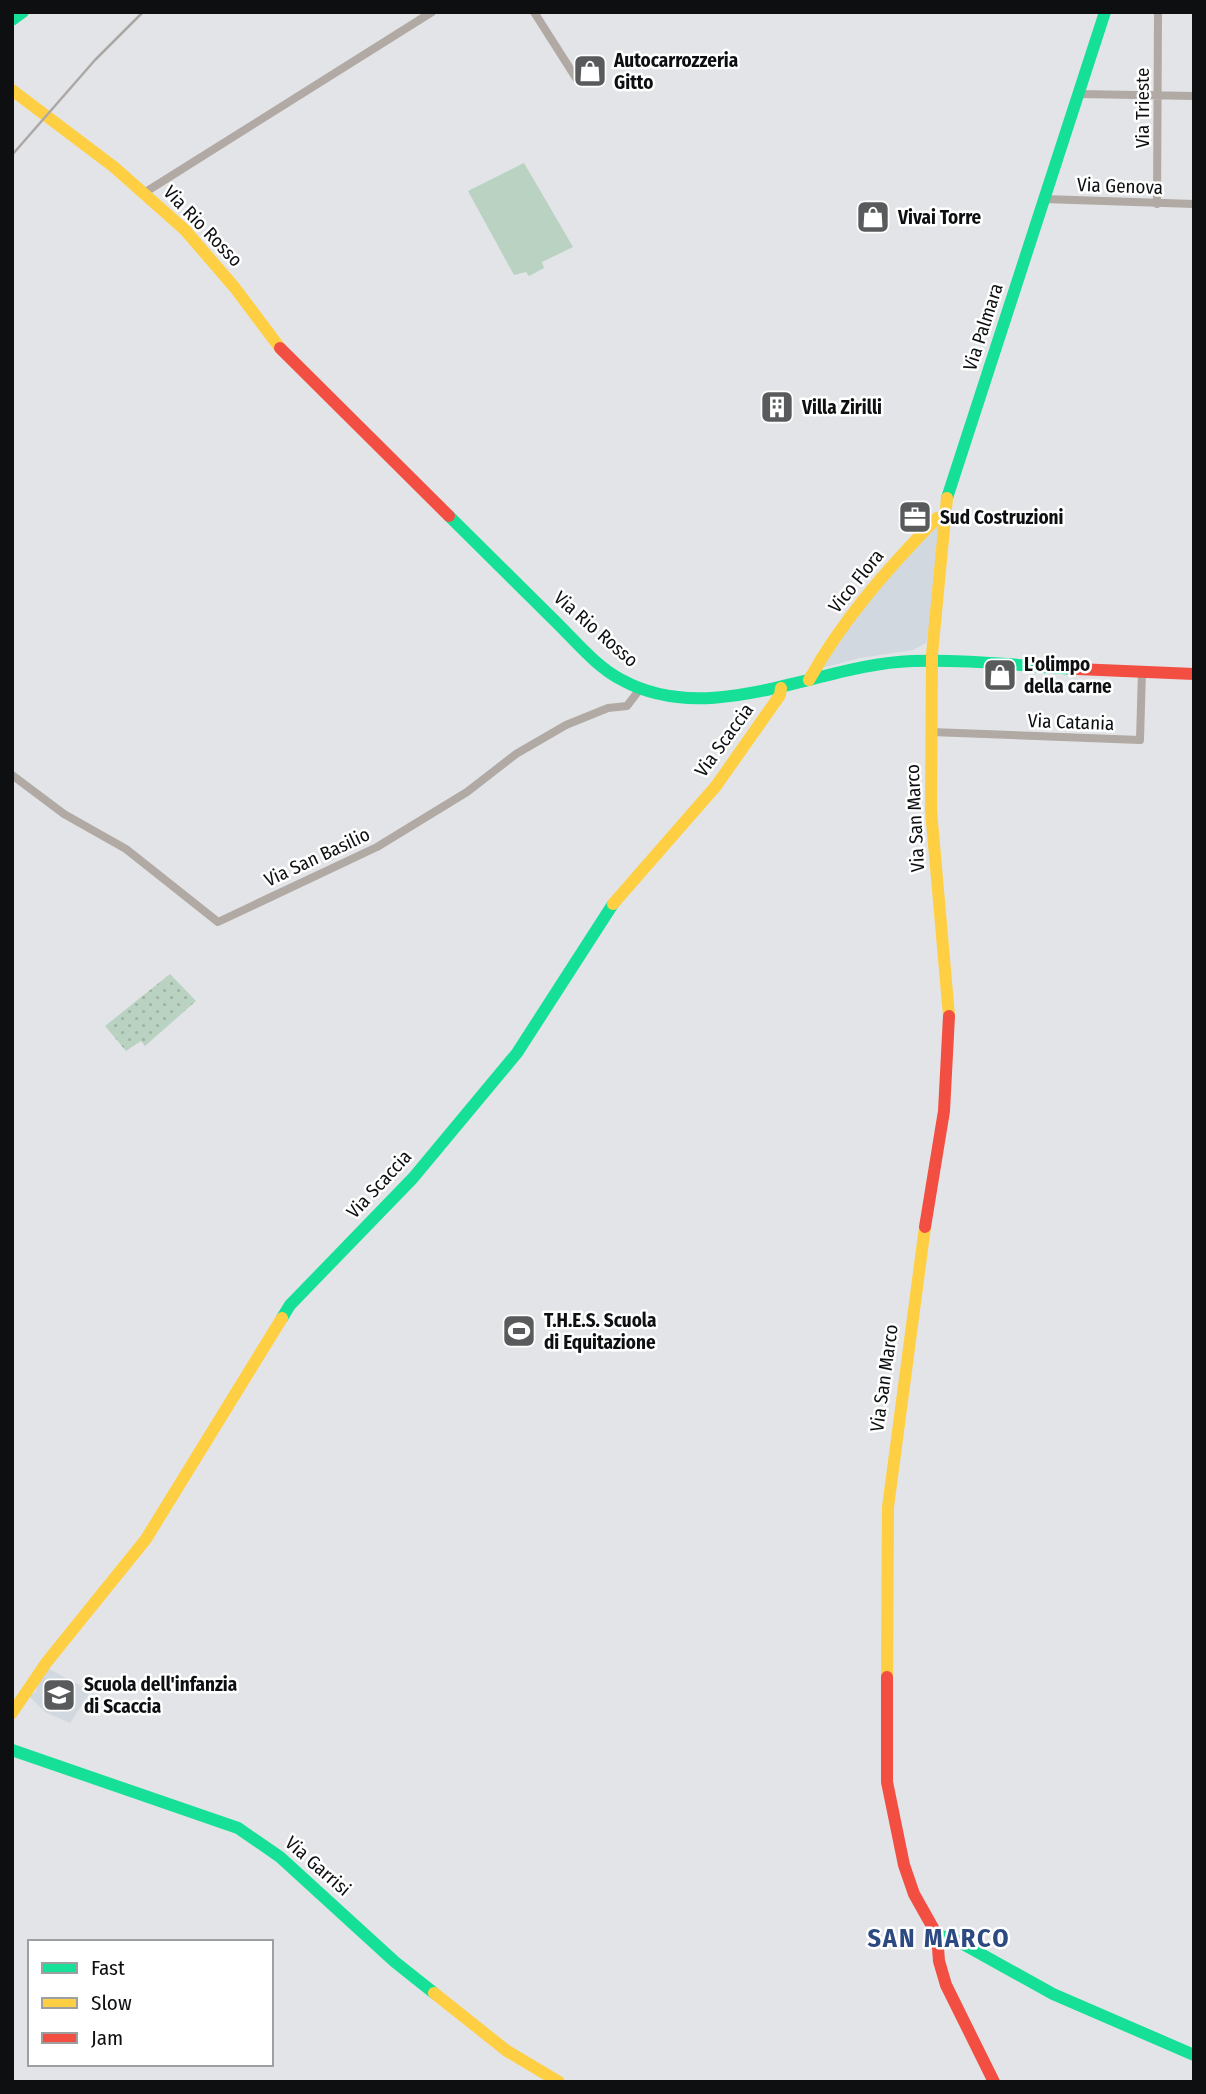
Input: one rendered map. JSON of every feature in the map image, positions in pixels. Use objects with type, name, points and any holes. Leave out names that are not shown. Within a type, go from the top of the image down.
[{"type":"street","points":[[12,20],[23,12]]},
{"type":"street","name":"Via Rio Rosso","points":[[144,193],[432,12]]},
{"type":"street","points":[[534,12],[576,78]]},
{"type":"street","name":"Via Palmara","points":[[932,661],[944,516],[1105,12]]},
{"type":"street","name":"Via Trieste","points":[[1157,204],[1158,12]]},
{"type":"street","name":"Via Rio Rosso","points":[[12,90],[144,193],[211,259],[283,351],[584,649],[621,680],[640,689],[685,698],[781,688],[862,667],[932,661],[1194,674]]},
{"type":"street","points":[[1079,94],[1194,96]]},
{"type":"street","name":"Via Genova","points":[[1044,199],[1194,204]]},
{"type":"street","name":"Vico Flora","points":[[809,680],[826,649],[894,562],[937,518],[944,516]]},
{"type":"street","name":"Via San Marco","points":[[932,661],[931,810],[943,923],[948,1026],[944,1111],[915,1289],[888,1507],[886,1741],[890,1803],[904,1865],[914,1894],[937,1935],[939,1961],[946,1985],[994,2082]]},
{"type":"street","name":"Via Catania","points":[[931,732],[1140,740],[1142,670]]},
{"type":"street","name":"Via Scaccia","points":[[12,1713],[46,1663],[146,1539],[290,1305],[413,1178],[517,1053],[614,903],[716,786],[780,695],[781,688]]},
{"type":"street","name":"Via San Basilio","points":[[12,775],[64,814],[125,849],[218,922],[377,847],[467,792],[541,738],[589,714],[627,706],[635,700],[640,689]]},
{"type":"street","name":"Via Garrisi","points":[[12,1750],[238,1828],[280,1857],[396,1962],[507,2051],[559,2082]]},
{"type":"street","points":[[937,1935],[954,1939],[1090,2011],[1174,2044],[1194,2055]]},
{"type":"shaded area","points":[[939,524],[930,628],[926,643],[913,650],[860,658],[822,668],[828,652],[897,564]]},
{"type":"shaded area","name":"Scuola dell'infanzia di Scaccia","points":[[47,1668],[91,1691],[70,1723],[45,1712],[29,1696],[36,1692],[37,1683]]},
{"type":"green space","points":[[524,163],[573,247],[542,262],[544,268],[529,276],[526,272],[514,275],[468,191]]},
{"type":"green space","points":[[170,974],[196,1001],[145,1046],[141,1041],[126,1051],[105,1026]]},
{"type":"railway","points":[[12,155],[95,60],[143,12]]},
{"type":"traffic: fast","points":[[12,20],[23,12]]},
{"type":"traffic: fast","points":[[947,498],[1105,12]]},
{"type":"traffic: fast","points":[[449,516],[596,662],[622,680],[656,693],[692,698],[729,696],[840,672],[912,661],[1077,669]]},
{"type":"traffic: fast","points":[[282,1318],[290,1305],[413,1178],[517,1053],[613,904]]},
{"type":"traffic: fast","points":[[12,1750],[238,1828],[280,1857],[395,1962],[434,1993]]},
{"type":"traffic: fast","points":[[937,1935],[954,1939],[1053,1994],[1194,2055]]},
{"type":"traffic: slow","points":[[12,90],[114,167],[185,230],[235,288],[280,348]]},
{"type":"traffic: slow","points":[[947,498],[932,654],[931,810],[949,1016]]},
{"type":"traffic: slow","points":[[809,680],[836,636],[867,595],[937,518],[944,516]]},
{"type":"traffic: slow","points":[[613,904],[716,786],[780,695],[781,688]]},
{"type":"traffic: slow","points":[[887,1677],[888,1507],[925,1227]]},
{"type":"traffic: slow","points":[[12,1713],[46,1663],[146,1539],[282,1318]]},
{"type":"traffic: slow","points":[[434,1993],[507,2051],[559,2082]]},
{"type":"traffic: jam","points":[[280,348],[449,516]]},
{"type":"traffic: jam","points":[[1077,669],[1194,674]]},
{"type":"traffic: jam","points":[[925,1227],[944,1111],[949,1016]]},
{"type":"traffic: jam","points":[[887,1677],[887,1782],[904,1865],[914,1894],[937,1935],[939,1961],[946,1985],[994,2082]]},
{"type":"place","name":"Autocarrozzeria Gitto","points":[[590,71]]},
{"type":"place","name":"Vivai Torre","points":[[873,217]]},
{"type":"place","name":"Villa Zirilli","points":[[777,407]]},
{"type":"place","name":"Sud Costruzioni","points":[[915,517]]},
{"type":"place","name":"L'olimpo della carne","points":[[1000,675]]},
{"type":"place","name":"T.H.E.S. Scuola di Equitazione","points":[[519,1331]]},
{"type":"place","name":"Scuola dell'infanzia di Scaccia","points":[[59,1695]]},
{"type":"district","name":"SAN MARCO","points":[[939,1938]]}]
